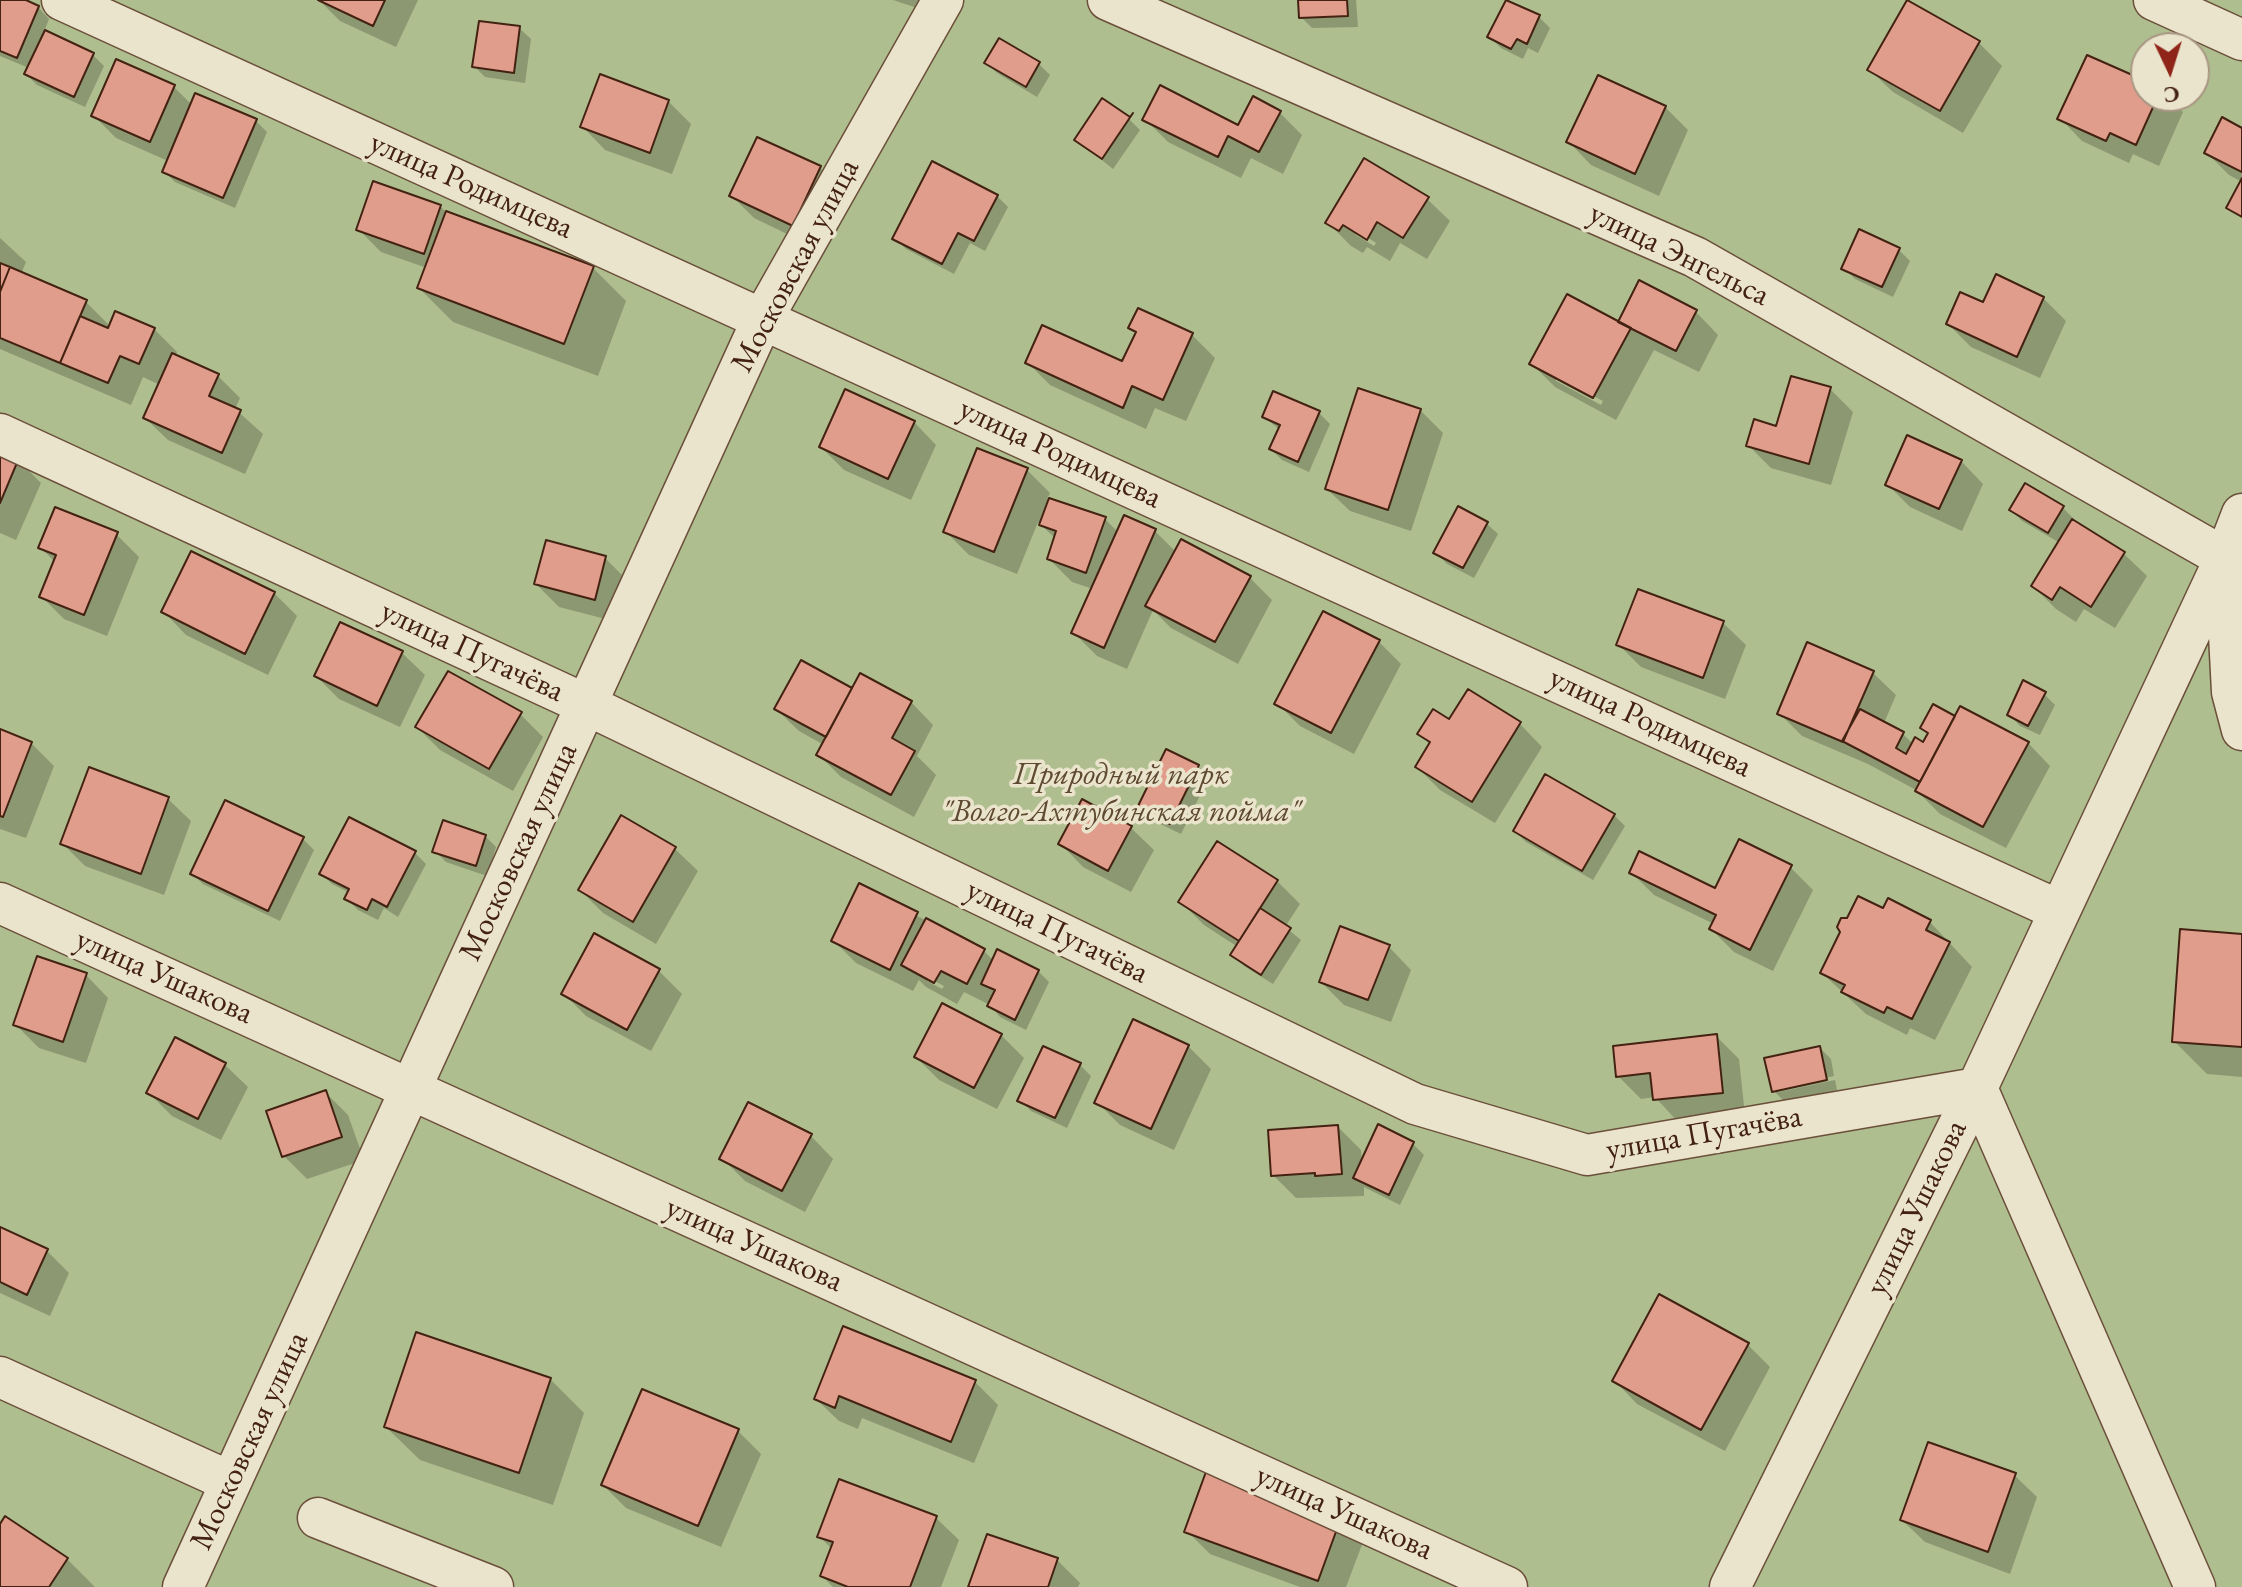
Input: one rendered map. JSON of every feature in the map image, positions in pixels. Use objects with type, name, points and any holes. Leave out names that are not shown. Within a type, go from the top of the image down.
[{"type":"street","name":"улица Родимцева","points":[[62,0],[2058,910]]},
{"type":"street","name":"Московская улица","points":[[183,1587],[763,318],[943,0]]},
{"type":"street","name":"улица Энгельса","points":[[1108,0],[1695,257],[2225,558]]},
{"type":"street","points":[[2154,0],[2242,40]]},
{"type":"street","name":"улица Пугачёва","points":[[0,434],[587,705],[1415,1104],[1587,1155],[1977,1088]]},
{"type":"street","points":[[2195,1587],[1977,1088],[2225,558],[2242,514]]},
{"type":"street","points":[[2225,558],[2232,692],[2242,730]]},
{"type":"street","name":"улица Ушакова","points":[[0,903],[1507,1587]]},
{"type":"street","name":"улица Ушакова","points":[[1730,1587],[1977,1088]]},
{"type":"street","points":[[0,1377],[231,1482]]},
{"type":"street","points":[[318,1518],[493,1587]]},
{"type":"green space","name":"Природный парк \"Волго-Ахтубинская пойма\"","points":[[0,0],[2242,0],[2242,1587],[0,1587]]},
{"type":"building","points":[[0,0],[26,0],[39,6],[17,58],[0,51]]},
{"type":"building","points":[[318,0],[385,0],[373,26]]},
{"type":"building","points":[[1298,0],[1347,0],[1348,16],[1299,18]]},
{"type":"building","points":[[1506,0],[1540,15],[1527,44],[1517,39],[1511,49],[1487,37]]},
{"type":"building","points":[[1907,0],[1980,41],[1940,111],[1867,70]]},
{"type":"building","points":[[479,21],[520,26],[514,73],[472,67]]},
{"type":"building","points":[[45,30],[94,53],[74,97],[24,74]]},
{"type":"building","points":[[999,38],[1040,62],[1026,87],[984,63]]},
{"type":"building","points":[[2087,55],[2130,74],[2130,112],[2151,112],[2136,145],[2110,133],[2106,141],[2057,119]]},
{"type":"building","points":[[116,59],[175,85],[150,142],[91,116]]},
{"type":"building","points":[[600,74],[669,100],[650,153],[580,127]]},
{"type":"building","points":[[1598,75],[1666,106],[1635,174],[1566,142]]},
{"type":"building","points":[[1160,85],[1238,125],[1253,96],[1281,111],[1259,152],[1228,136],[1218,157],[1142,120]]},
{"type":"building","points":[[195,93],[257,119],[223,198],[162,172]]},
{"type":"building","points":[[1102,98],[1130,117],[1133,113],[1102,159],[1074,140]]},
{"type":"building","points":[[2222,117],[2242,128],[2242,172],[2204,153]]},
{"type":"building","points":[[757,137],[821,166],[793,226],[729,196]]},
{"type":"building","points":[[1364,158],[1429,197],[1403,238],[1377,222],[1367,240],[1343,225],[1339,231],[1325,223]]},
{"type":"building","points":[[932,161],[998,195],[974,241],[958,233],[942,264],[892,239]]},
{"type":"building","points":[[2242,178],[2242,217],[2226,208]]},
{"type":"building","points":[[373,181],[441,205],[424,254],[356,230]]},
{"type":"building","points":[[446,211],[594,266],[564,344],[417,288]]},
{"type":"building","points":[[1859,229],[1900,248],[1882,287],[1841,269]]},
{"type":"building","points":[[0,263],[10,267],[0,292]]},
{"type":"building","points":[[10,267],[87,300],[60,363],[0,338],[0,292]]},
{"type":"building","points":[[1996,274],[2044,297],[2017,357],[1946,324],[1960,292],[1983,302]]},
{"type":"building","points":[[1639,280],[1697,310],[1676,351],[1618,322]]},
{"type":"building","points":[[1567,294],[1631,328],[1593,398],[1529,364]]},
{"type":"building","points":[[1138,308],[1193,333],[1163,400],[1132,386],[1123,408],[1025,363],[1042,325],[1122,361],[1136,332],[1128,328]]},
{"type":"building","points":[[115,311],[155,328],[139,364],[120,356],[108,383],[60,363],[80,316],[108,328]]},
{"type":"building","points":[[172,353],[219,374],[209,396],[241,410],[222,453],[143,418]]},
{"type":"building","points":[[1791,376],[1831,387],[1809,464],[1746,446],[1754,419],[1776,426]]},
{"type":"building","points":[[1358,388],[1421,409],[1388,510],[1325,489]]},
{"type":"building","points":[[845,389],[915,421],[888,479],[819,447]]},
{"type":"building","points":[[1273,391],[1320,411],[1298,462],[1269,449],[1280,425],[1262,417]]},
{"type":"building","points":[[1907,435],[1962,460],[1939,509],[1885,485]]},
{"type":"building","points":[[977,448],[1028,468],[994,552],[943,532]]},
{"type":"building","points":[[0,450],[19,458],[0,503]]},
{"type":"building","points":[[2025,483],[2064,506],[2048,533],[2009,510]]},
{"type":"building","points":[[1049,498],[1106,517],[1086,573],[1047,559],[1056,531],[1039,525]]},
{"type":"building","points":[[1458,506],[1488,522],[1463,568],[1433,553]]},
{"type":"building","points":[[55,507],[118,532],[84,615],[39,597],[56,555],[38,548]]},
{"type":"building","points":[[1124,515],[1156,529],[1104,648],[1071,633]]},
{"type":"building","points":[[2072,519],[2125,552],[2091,607],[2060,587],[2052,600],[2031,586]]},
{"type":"building","points":[[1181,539],[1251,576],[1215,642],[1145,606]]},
{"type":"building","points":[[546,540],[606,556],[595,600],[534,584]]},
{"type":"building","points":[[191,551],[275,592],[245,654],[161,612]]},
{"type":"building","points":[[1638,589],[1724,621],[1703,678],[1616,645]]},
{"type":"building","points":[[1323,611],[1380,640],[1331,733],[1274,704]]},
{"type":"building","points":[[340,622],[403,651],[377,706],[314,676]]},
{"type":"building","points":[[1807,642],[1874,671],[1843,742],[1777,714]]},
{"type":"building","points":[[801,660],[852,688],[826,737],[774,709]]},
{"type":"building","points":[[448,671],[522,712],[489,769],[415,727]]},
{"type":"building","points":[[860,673],[912,701],[892,738],[915,751],[891,795],[816,755]]},
{"type":"building","points":[[2023,680],[2046,692],[2028,726],[2007,715]]},
{"type":"building","points":[[1468,689],[1521,722],[1472,802],[1415,767],[1430,742],[1417,734],[1433,709],[1449,719]]},
{"type":"building","points":[[1933,704],[1955,716],[1920,782],[1842,741],[1860,709],[1904,732],[1896,748],[1906,754],[1915,737],[1923,742],[1928,733],[1920,728]]},
{"type":"building","points":[[1960,706],[2029,742],[1983,827],[1915,791]]},
{"type":"building","points":[[0,729],[32,742],[3,817],[0,816]]},
{"type":"building","points":[[1166,749],[1199,765],[1170,824],[1137,808]]},
{"type":"building","points":[[89,767],[169,797],[141,874],[60,844]]},
{"type":"building","points":[[1545,774],[1615,814],[1582,871],[1513,831]]},
{"type":"building","points":[[1082,799],[1132,826],[1108,871],[1058,844]]},
{"type":"building","points":[[225,800],[304,837],[268,911],[190,874]]},
{"type":"building","points":[[621,815],[676,847],[633,922],[578,890]]},
{"type":"building","points":[[349,817],[416,851],[387,907],[372,899],[367,910],[344,899],[349,889],[319,874]]},
{"type":"building","points":[[443,820],[486,835],[476,866],[432,852]]},
{"type":"building","points":[[1739,839],[1792,865],[1750,950],[1709,929],[1716,915],[1629,873],[1639,851],[1715,888]]},
{"type":"building","points":[[1217,841],[1278,880],[1239,941],[1178,902]]},
{"type":"building","points":[[859,883],[918,912],[890,970],[831,941]]},
{"type":"building","points":[[1858,896],[1883,908],[1888,898],[1931,920],[1926,930],[1950,942],[1912,1019],[1887,1007],[1884,1013],[1841,992],[1845,985],[1820,973],[1840,932],[1837,927],[1841,918],[1847,918]]},
{"type":"building","points":[[1260,908],[1291,928],[1261,975],[1230,955]]},
{"type":"building","points":[[926,918],[985,949],[967,984],[941,971],[934,983],[901,965]]},
{"type":"building","points":[[1340,926],[1390,945],[1368,1000],[1319,982]]},
{"type":"building","points":[[2180,929],[2242,934],[2242,1047],[2172,1042]]},
{"type":"building","points":[[594,933],[660,969],[627,1030],[561,994]]},
{"type":"building","points":[[997,949],[1039,970],[1015,1020],[987,1006],[995,990],[981,984]]},
{"type":"building","points":[[37,956],[87,973],[63,1042],[13,1025]]},
{"type":"building","points":[[942,1003],[1002,1034],[974,1088],[914,1057]]},
{"type":"building","points":[[1133,1019],[1189,1045],[1151,1129],[1094,1103]]},
{"type":"building","points":[[1717,1034],[1723,1093],[1653,1100],[1650,1073],[1616,1077],[1613,1046]]},
{"type":"building","points":[[175,1037],[226,1063],[198,1119],[146,1093]]},
{"type":"building","points":[[1043,1046],[1081,1063],[1055,1118],[1017,1101]]},
{"type":"building","points":[[1820,1046],[1827,1080],[1772,1092],[1764,1058]]},
{"type":"building","points":[[326,1090],[342,1137],[282,1157],[266,1111]]},
{"type":"building","points":[[748,1102],[812,1134],[782,1191],[719,1159]]},
{"type":"building","points":[[1378,1124],[1414,1142],[1389,1195],[1353,1178]]},
{"type":"building","points":[[1338,1125],[1342,1174],[1271,1176],[1268,1130]]},
{"type":"building","points":[[0,1227],[48,1249],[27,1295],[0,1282]]},
{"type":"building","points":[[1659,1294],[1749,1343],[1701,1430],[1612,1381]]},
{"type":"building","points":[[843,1326],[976,1380],[951,1442],[839,1396],[835,1408],[814,1399]]},
{"type":"building","points":[[416,1332],[551,1378],[519,1473],[384,1427]]},
{"type":"building","points":[[642,1389],[739,1429],[698,1526],[601,1485]]},
{"type":"building","points":[[1928,1442],[2016,1473],[1988,1552],[1900,1520]]},
{"type":"building","points":[[1207,1469],[1341,1518],[1318,1581],[1184,1532]]},
{"type":"building","points":[[839,1479],[937,1516],[910,1587],[848,1587],[820,1576],[833,1542],[817,1537]]},
{"type":"building","points":[[5,1516],[68,1558],[49,1587],[0,1587],[0,1524]]},
{"type":"building","points":[[987,1534],[1058,1558],[1048,1587],[968,1587]]}]
